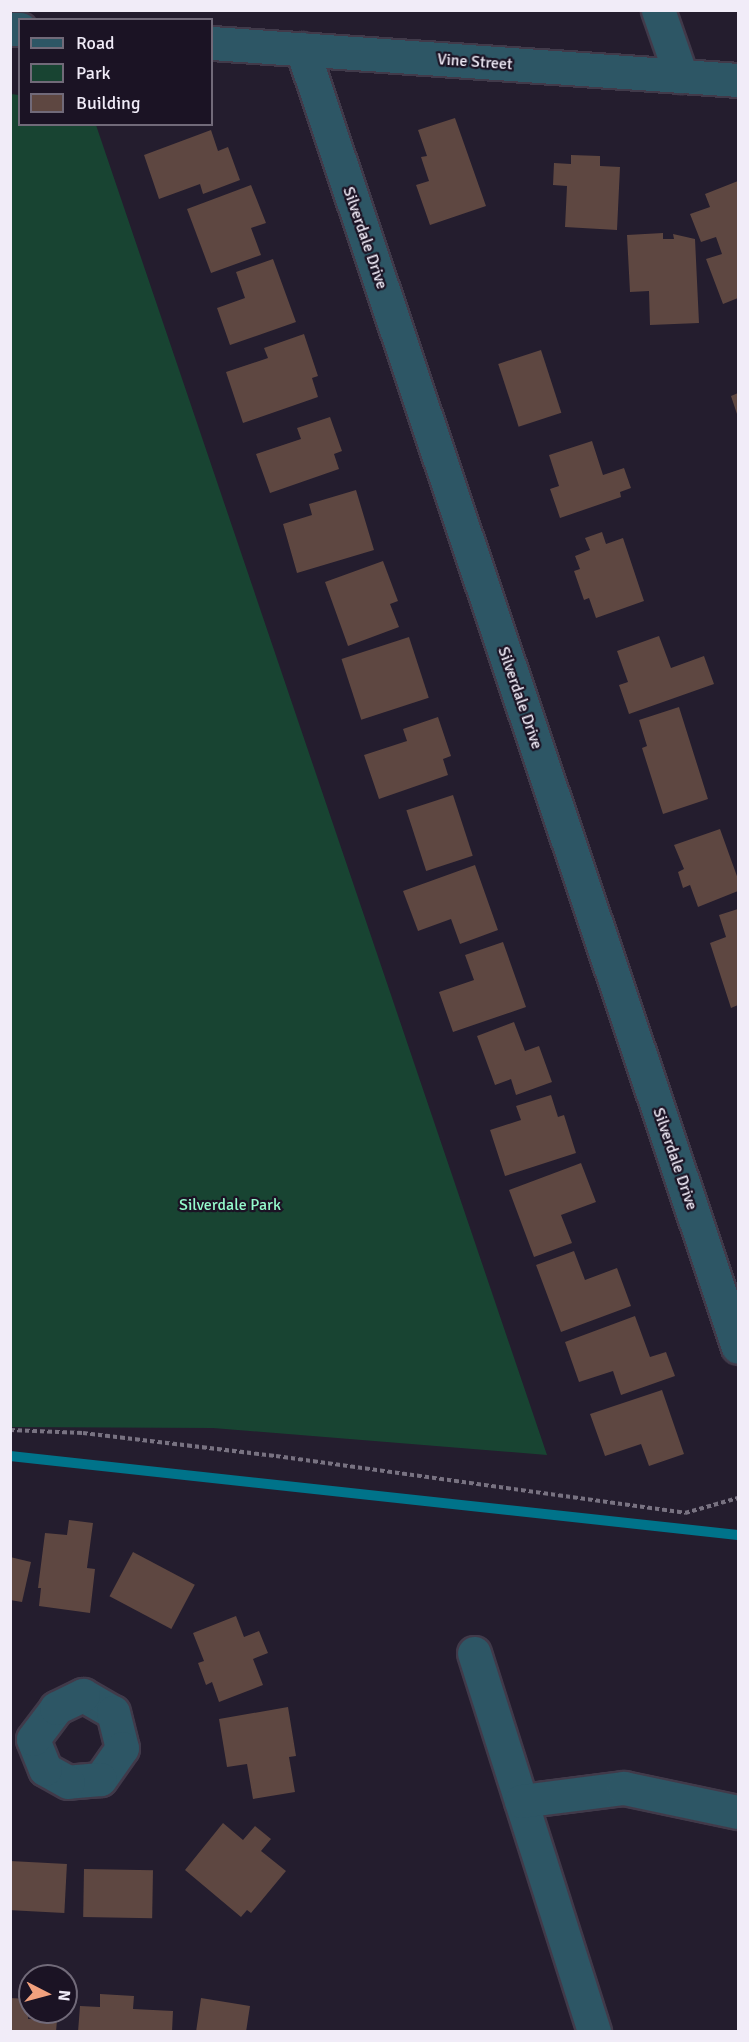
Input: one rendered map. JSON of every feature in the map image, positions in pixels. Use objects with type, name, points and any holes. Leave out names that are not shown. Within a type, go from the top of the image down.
[{"type":"street","points":[[658,10],[681,76]]},
{"type":"street","name":"Vine Street","points":[[213,43],[738,80]]},
{"type":"street","name":"Silverdale Drive","points":[[302,49],[738,1347]]},
{"type":"street","points":[[474,1653],[594,2031]]},
{"type":"street","points":[[521,1801],[624,1788],[738,1812]]},
{"type":"path","points":[[10,1430],[83,1433],[276,1456],[685,1513],[738,1498]]},
{"type":"green space","name":"Silverdale Park","points":[[11,94],[18,95],[18,126],[96,126],[547,1455],[213,1428],[11,1427]]},
{"type":"building","points":[[455,118],[486,206],[430,225],[416,185],[429,181],[421,157],[427,156],[418,130]]},
{"type":"building","points":[[211,130],[218,151],[228,147],[240,180],[203,194],[200,184],[159,199],[144,155]]},
{"type":"building","points":[[571,155],[600,156],[600,166],[620,167],[617,230],[565,227],[567,186],[553,185],[554,163],[571,164]]},
{"type":"building","points":[[738,181],[738,298],[723,304],[706,259],[722,254],[716,237],[701,242],[690,214],[710,207],[705,194]]},
{"type":"building","points":[[251,185],[266,223],[251,228],[261,255],[211,273],[187,209]]},
{"type":"building","points":[[663,233],[663,239],[674,239],[673,234],[695,239],[699,323],[650,325],[649,291],[630,292],[627,235]]},
{"type":"building","points":[[273,259],[296,322],[230,345],[217,308],[245,298],[236,272]]},
{"type":"building","points":[[304,334],[318,376],[312,378],[318,397],[243,423],[226,372],[268,358],[264,348]]},
{"type":"building","points":[[541,350],[561,413],[519,427],[498,364]]},
{"type":"building","points":[[738,393],[738,417],[731,396]]},
{"type":"building","points":[[330,417],[342,451],[334,454],[339,469],[270,493],[256,454],[301,439],[297,428]]},
{"type":"building","points":[[592,441],[603,475],[624,468],[631,488],[620,492],[621,497],[560,518],[550,489],[559,486],[549,455]]},
{"type":"building","points":[[356,490],[374,550],[297,573],[283,524],[312,515],[309,504]]},
{"type":"building","points":[[602,532],[606,544],[623,538],[644,601],[596,618],[589,598],[584,600],[574,571],[580,569],[575,556],[590,550],[585,538]]},
{"type":"building","points":[[383,561],[398,601],[390,604],[399,627],[348,646],[325,582]]},
{"type":"building","points":[[659,636],[671,668],[704,656],[714,684],[629,714],[619,685],[628,682],[617,651]]},
{"type":"building","points":[[409,637],[429,698],[361,720],[341,659]]},
{"type":"building","points":[[679,707],[708,799],[663,814],[642,748],[647,746],[639,720]]},
{"type":"building","points":[[438,717],[451,756],[443,759],[448,775],[379,799],[364,755],[407,741],[403,729]]},
{"type":"building","points":[[453,795],[473,856],[426,871],[406,810]]},
{"type":"building","points":[[720,829],[738,879],[738,891],[698,907],[690,885],[683,888],[678,872],[684,869],[674,845]]},
{"type":"building","points":[[475,865],[498,930],[460,944],[451,919],[418,931],[403,891]]},
{"type":"building","points":[[738,909],[738,1005],[731,1008],[710,943],[726,937],[719,915]]},
{"type":"building","points":[[503,942],[526,1007],[453,1032],[439,992],[474,980],[465,955]]},
{"type":"building","points":[[514,1022],[525,1051],[539,1046],[552,1082],[516,1095],[511,1079],[495,1085],[477,1036]]},
{"type":"building","points":[[551,1095],[558,1117],[564,1115],[576,1153],[505,1176],[490,1130],[521,1120],[516,1106]]},
{"type":"building","points":[[581,1163],[596,1202],[561,1215],[572,1243],[534,1257],[509,1190]]},
{"type":"building","points":[[574,1251],[585,1280],[617,1268],[631,1306],[561,1332],[536,1265]]},
{"type":"building","points":[[635,1316],[650,1357],[666,1352],[675,1376],[621,1395],[613,1371],[579,1382],[565,1342]]},
{"type":"building","points":[[662,1390],[684,1454],[649,1466],[641,1444],[605,1456],[590,1414]]},
{"type":"building","points":[[69,1520],[93,1523],[87,1568],[95,1569],[90,1613],[39,1606],[41,1588],[38,1588],[45,1533],[67,1535]]},
{"type":"building","points":[[133,1552],[195,1585],[171,1629],[110,1596]]},
{"type":"building","points":[[10,1557],[31,1562],[22,1602],[10,1600]]},
{"type":"building","points":[[236,1616],[244,1637],[259,1631],[268,1653],[253,1659],[263,1685],[219,1702],[212,1682],[206,1685],[198,1663],[204,1661],[193,1633]]},
{"type":"building","points":[[288,1707],[296,1756],[289,1757],[295,1792],[253,1799],[247,1764],[227,1767],[219,1719]]},
{"type":"building","points":[[223,1823],[243,1840],[255,1826],[271,1839],[261,1851],[286,1871],[251,1913],[247,1910],[241,1917],[185,1870]]},
{"type":"building","points":[[10,1861],[67,1864],[64,1913],[10,1910]]},
{"type":"building","points":[[84,1869],[153,1870],[152,1918],[83,1917]]},
{"type":"building","points":[[100,1994],[134,1996],[133,2009],[173,2011],[172,2032],[78,2032],[80,2006],[100,2007]]},
{"type":"building","points":[[10,1998],[18,1998],[18,2024],[57,2024],[56,2032],[10,2032]]},
{"type":"building","points":[[201,1998],[250,2006],[246,2032],[196,2032]]},
{"type":"waterway","points":[[10,1456],[738,1535]]}]
